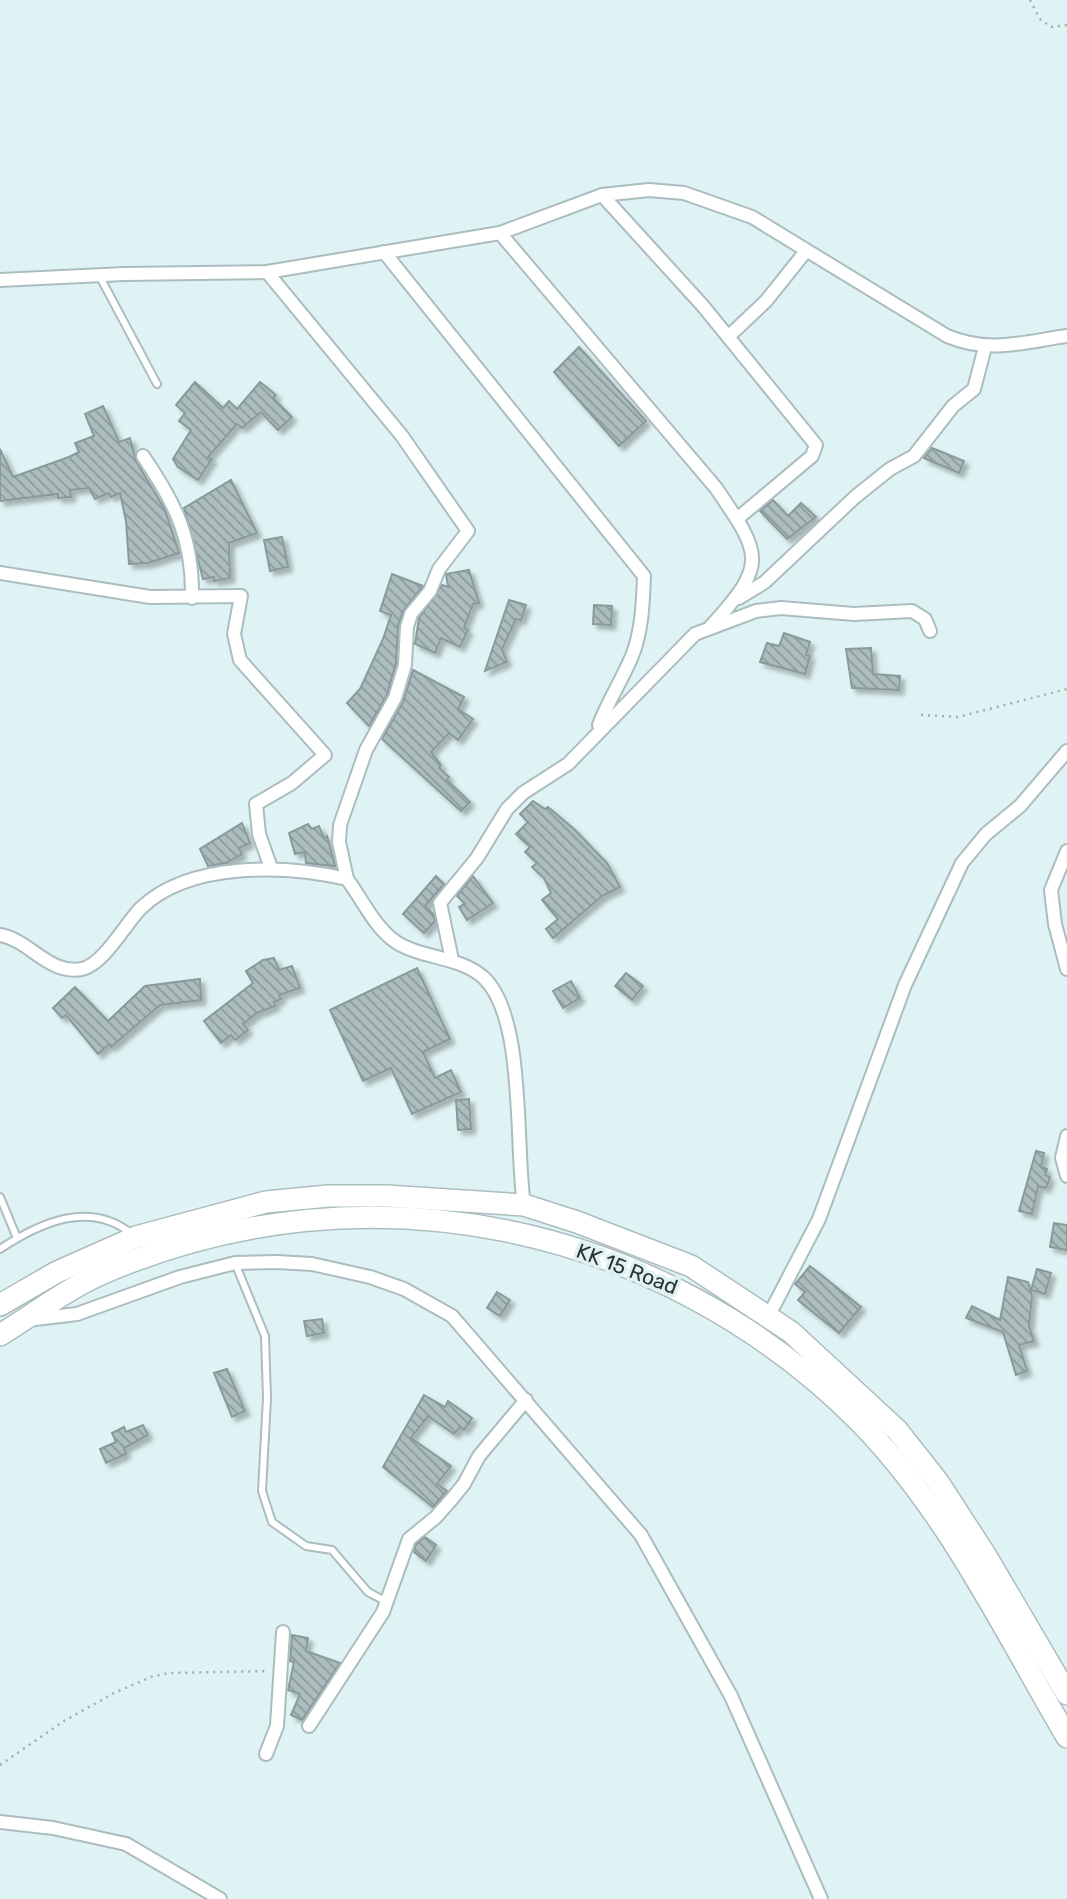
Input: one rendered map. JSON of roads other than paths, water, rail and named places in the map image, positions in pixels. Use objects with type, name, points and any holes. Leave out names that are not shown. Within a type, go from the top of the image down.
[{"type":"highway","name":"KK 15 Road","points":[[0,1305],[57,1272],[136,1237],[266,1202],[328,1196],[387,1196],[524,1205],[577,1222],[691,1266],[791,1332],[897,1430],[938,1482],[986,1556],[1067,1694]]},
{"type":"highway","name":"KK 15 Road","points":[[0,1335],[71,1289],[137,1259],[186,1243],[306,1219],[360,1215],[417,1217],[529,1236],[604,1256],[672,1285],[723,1313],[818,1385],[860,1423],[927,1502],[1067,1737]]},
{"type":"street","points":[[0,280],[267,272],[500,233],[602,195],[649,190],[684,193],[752,217],[947,337],[970,346],[985,347],[1067,336]]},
{"type":"street","points":[[602,195],[728,337],[816,445],[812,456],[737,519]]},
{"type":"street","points":[[500,233],[716,488],[737,519],[755,559],[749,580],[709,628]]},
{"type":"street","points":[[728,337],[766,301],[806,251]]},
{"type":"street","points":[[384,252],[644,576],[642,617],[632,655],[610,696],[596,732]]},
{"type":"street","points":[[267,272],[402,436],[468,531],[439,569],[430,592],[411,614],[407,627],[405,665],[395,698],[366,750],[340,825],[339,842],[347,879],[389,936],[409,947],[452,960],[483,978],[496,996],[516,1075],[518,1152],[524,1205]]},
{"type":"street","points":[[733,602],[765,582],[855,497],[890,469],[914,456],[953,406],[974,389],[985,347]]},
{"type":"street","points":[[143,456],[165,488],[186,534],[192,565],[192,598]]},
{"type":"street","points":[[0,573],[150,597],[241,596],[234,634],[240,660],[325,755],[292,783],[256,804],[258,834],[271,868]]},
{"type":"street","points":[[452,960],[440,902],[477,858],[507,809],[523,793],[568,764],[596,732],[684,644],[709,628],[756,611],[811,608],[854,614],[912,611],[925,619],[930,631]]},
{"type":"street","points":[[768,1317],[819,1219],[905,985],[962,863],[986,834],[1020,806],[1067,751]]},
{"type":"street","points":[[1067,851],[1051,890],[1055,924],[1067,970]]},
{"type":"street","points":[[0,934],[9,936],[52,965],[84,968],[100,960],[141,908],[159,894],[205,877],[271,868],[347,879]]},
{"type":"street","points":[[1067,1136],[1062,1157],[1067,1176]]},
{"type":"street","points":[[24,1321],[77,1314],[180,1277],[235,1263],[312,1264],[345,1270],[404,1289],[452,1316],[641,1535],[731,1696],[821,1899]]},
{"type":"street","points":[[309,1726],[369,1637],[387,1602],[408,1539],[436,1517],[451,1500],[469,1476],[479,1456],[526,1400]]},
{"type":"street","points":[[266,1754],[277,1726],[283,1632]]},
{"type":"street","points":[[0,1822],[53,1828],[126,1844],[220,1899]]},
{"type":"lane","points":[[99,275],[157,384]]},
{"type":"lane","points":[[0,1197],[17,1238]]},
{"type":"lane","points":[[0,1249],[17,1238],[68,1216],[90,1214],[118,1222],[136,1237]]},
{"type":"lane","points":[[235,1263],[265,1336],[267,1398],[262,1491],[272,1522],[306,1546],[332,1550],[368,1592],[387,1602]]}]
